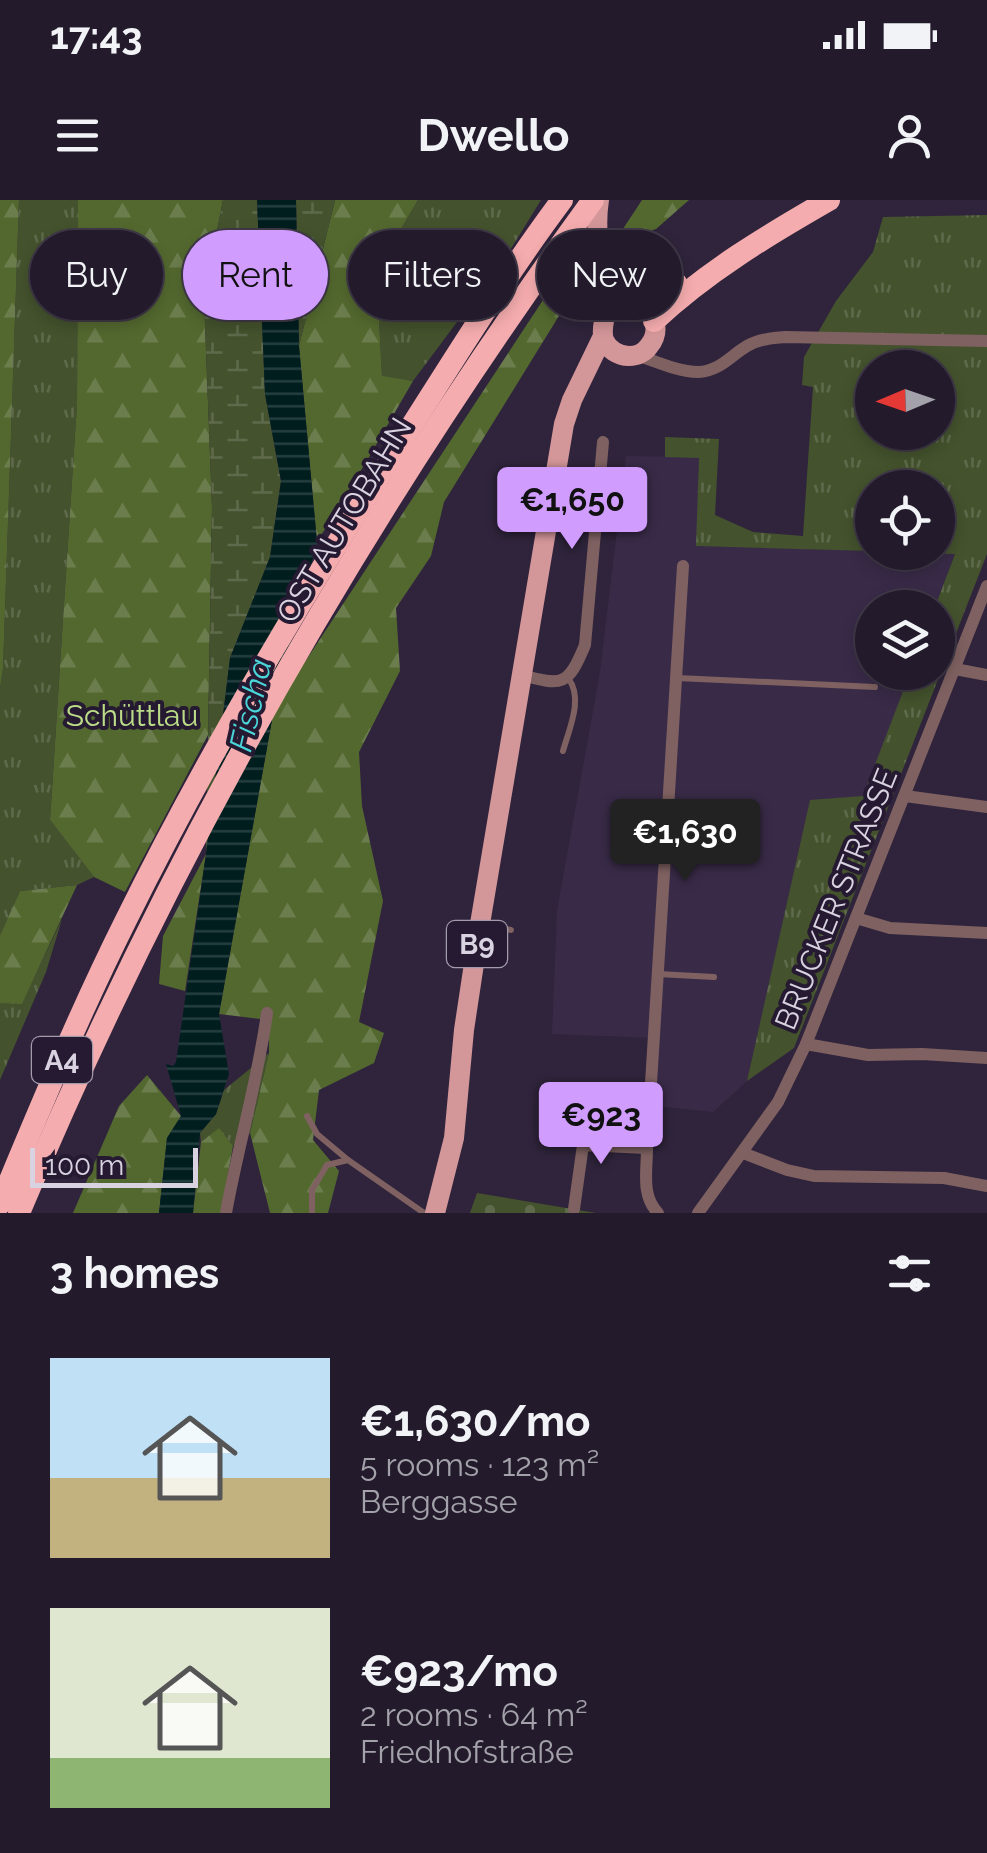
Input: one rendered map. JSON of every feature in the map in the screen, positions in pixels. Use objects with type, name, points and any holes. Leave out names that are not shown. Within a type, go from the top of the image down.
[{"type":"highway","name":"OST AUTOBAHN","points":[[19,1213],[150,927],[462,343],[562,200]]},
{"type":"highway","name":"OST AUTOBAHN","points":[[0,1204],[127,918],[256,678],[346,526],[389,482],[596,200]]},
{"type":"highway","points":[[639,331],[724,246],[799,200]]},
{"type":"highway","points":[[639,331],[745,250],[829,200]]},
{"type":"main road","points":[[596,200],[597,230]]},
{"type":"main road","points":[[604,326],[615,307],[639,331]]},
{"type":"main road","points":[[603,320],[610,348],[639,331]]},
{"type":"main road","points":[[633,320],[639,331]]},
{"type":"main road","name":"B9","points":[[435,1213],[454,1138],[464,1030],[480,924],[564,424],[604,326]]},
{"type":"main road","points":[[582,378],[639,331]]},
{"type":"street","points":[[639,331],[674,366],[701,372],[716,368],[746,346],[786,337],[987,341]]},
{"type":"street","points":[[639,331],[674,366]]},
{"type":"street","points":[[521,675],[551,683],[568,678],[586,645],[603,442]]},
{"type":"street","points":[[658,1213],[646,1193],[683,566]]},
{"type":"street","name":"BRUCKER STRASSE","points":[[955,666],[987,586]]},
{"type":"street","points":[[955,669],[987,675]]},
{"type":"street","name":"BRUCKER STRASSE","points":[[698,1213],[778,1102],[806,1044],[946,690]]},
{"type":"street","points":[[905,796],[987,807]]},
{"type":"street","points":[[856,918],[890,928],[987,933]]},
{"type":"street","points":[[226,1213],[268,1013]]},
{"type":"street","points":[[806,1044],[868,1055],[987,1058]]},
{"type":"street","points":[[574,1210],[583,1145],[648,1148]]},
{"type":"street","points":[[743,1153],[814,1176],[944,1178],[987,1186]]},
{"type":"lane","points":[[564,751],[576,696],[575,686],[568,678]]},
{"type":"lane","points":[[676,678],[855,686]]},
{"type":"lane","points":[[480,924],[510,930]]},
{"type":"lane","points":[[658,974],[714,977]]},
{"type":"lane","points":[[307,1116],[318,1134],[348,1160],[424,1213]]},
{"type":"lane","points":[[312,1213],[312,1190],[327,1164],[348,1160]]},
{"type":"shaded area","points":[[626,456],[699,457],[697,546],[855,550],[855,570],[949,570],[941,590],[855,590],[855,690],[904,690],[863,797],[810,801],[747,1081],[713,1112],[657,1106],[655,1038],[552,1034],[557,911],[600,672]]},
{"type":"green space","name":"Schüttlau","points":[[0,200],[19,200],[0,688]]},
{"type":"green space","points":[[19,200],[78,200],[78,230],[30,230],[30,320],[77,320],[77,404],[50,820],[94,877],[77,885],[20,891],[0,935],[3,669]]},
{"type":"green space","name":"Schüttlau","points":[[78,200],[223,200],[217,230],[183,230],[183,320],[205,320],[212,507],[208,735],[125,892],[94,877],[50,820],[77,404],[77,320],[163,320],[163,230],[78,230]]},
{"type":"green space","points":[[223,200],[257,200],[258,230],[217,230]]},
{"type":"green space","points":[[296,200],[335,200],[328,230],[297,230]]},
{"type":"green space","points":[[335,200],[418,200],[400,230],[348,230],[348,320],[379,320],[382,376],[413,381],[317,542],[299,346],[305,320],[328,320],[328,230]]},
{"type":"green space","points":[[418,200],[541,200],[517,239],[517,230],[400,230]]},
{"type":"green space","points":[[642,200],[689,200],[656,229],[622,230]]},
{"type":"green space","points":[[987,215],[987,554],[955,636],[955,590],[941,590],[949,570],[955,570],[955,470],[855,470],[855,551],[696,546],[699,458],[665,457],[665,437],[719,439],[715,515],[753,532],[803,536],[813,387],[802,385],[804,357],[836,301],[873,252],[883,217]]},
{"type":"green space","name":"Schüttlau","points":[[537,309],[537,320],[556,320],[444,502],[431,556],[396,608],[400,671],[359,752],[362,806],[383,901],[359,1022],[384,1033],[374,1063],[319,1090],[313,1140],[339,1171],[328,1213],[270,1213],[250,1133],[269,1053],[269,1020],[219,1014],[274,709]]},
{"type":"green space","points":[[205,320],[262,320],[265,394],[281,481],[270,557],[230,658],[206,854],[212,507]]},
{"type":"green space","points":[[298,320],[305,320],[299,346]]},
{"type":"green space","points":[[379,320],[459,320],[413,381],[382,377]]},
{"type":"green space","points":[[904,690],[934,690],[794,1048],[747,1081],[810,800],[863,796]]},
{"type":"green space","points":[[206,854],[185,991],[159,984],[163,936]]},
{"type":"green space","points":[[77,885],[22,1004],[0,1003],[0,935],[20,891]]},
{"type":"green space","points":[[62,919],[46,972],[0,1080],[0,1003],[22,1003]]},
{"type":"green space","points":[[269,1053],[250,1133],[233,1146],[219,1129],[201,1142],[200,1133],[216,1114],[224,1090]]},
{"type":"green space","points":[[147,1075],[181,1116],[167,1138],[159,1213],[73,1213],[119,1106]]},
{"type":"green space","points":[[219,1128],[233,1146],[221,1213],[193,1213],[201,1142]]},
{"type":"green space","points":[[477,1193],[596,1213],[470,1213]]},
{"type":"water","points":[[257,200],[296,200],[297,230],[258,230]]},
{"type":"water","name":"Fischa","points":[[262,320],[298,320],[317,542],[274,709],[219,1014],[229,1074],[216,1114],[200,1133],[193,1213],[159,1213],[167,1138],[181,1116],[166,1064],[173,1066],[176,1062],[230,658],[270,557],[281,481],[265,394]]}]
